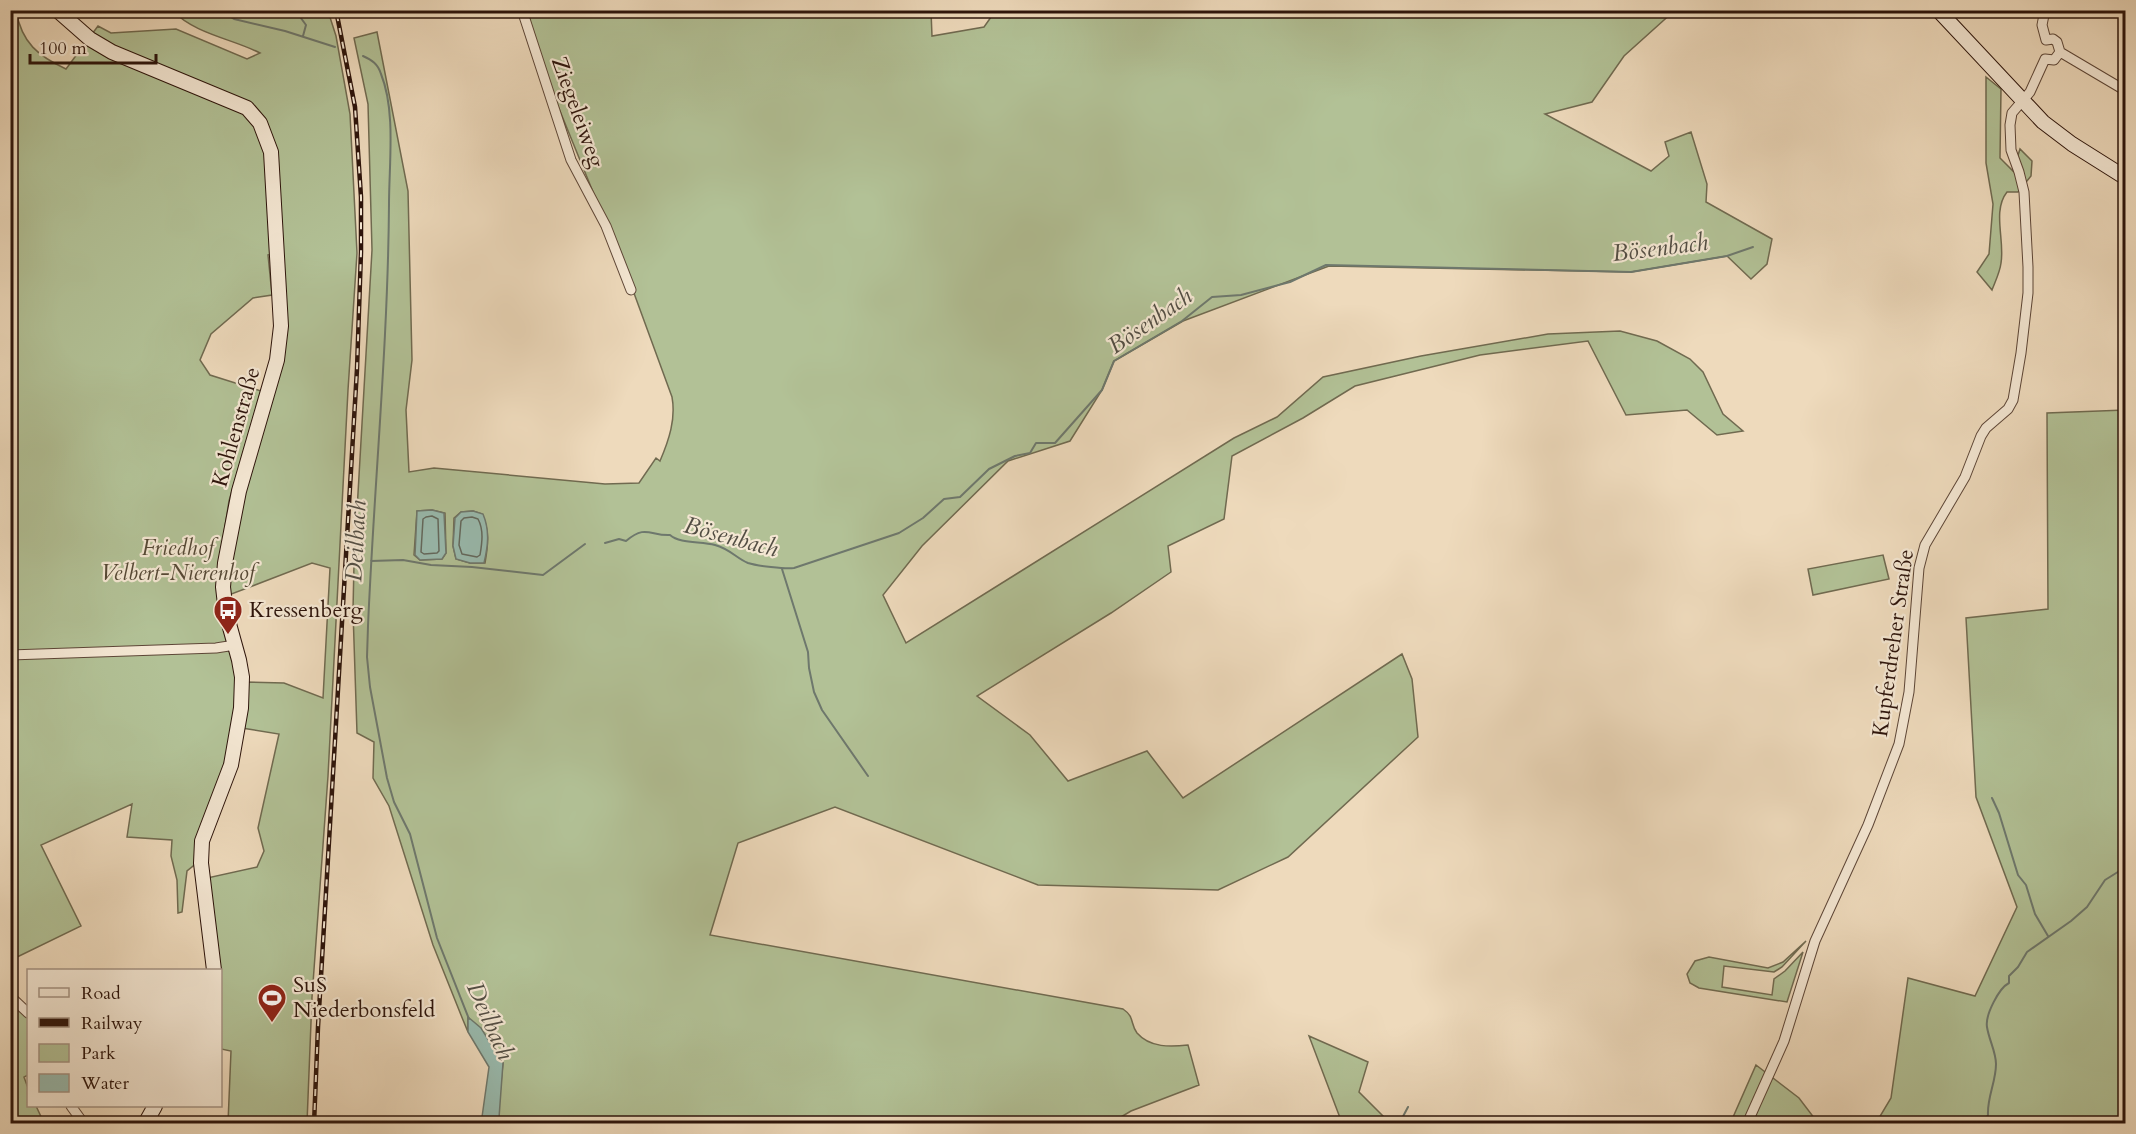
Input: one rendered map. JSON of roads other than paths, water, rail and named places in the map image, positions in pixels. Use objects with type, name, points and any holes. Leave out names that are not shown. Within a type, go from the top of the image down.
[{"type":"main road","name":"Kohlenstraße","points":[[57,10],[90,39],[112,52],[247,108],[261,123],[271,152],[281,326],[277,360],[239,491],[228,539],[223,587],[226,613],[242,677],[237,739],[231,765],[202,841],[201,864],[214,969]]},
{"type":"main road","points":[[1938,10],[2043,122],[2072,144],[2126,178]]},
{"type":"main road","points":[[145,1124],[154,1107]]},
{"type":"street","name":"Ziegeleiweg","points":[[522,10],[571,160],[606,226],[631,290]]},
{"type":"street","points":[[2045,10],[2042,25],[2046,40],[2041,49],[2045,59],[2054,60],[2060,52]]},
{"type":"street","points":[[2046,40],[2053,39],[2057,42],[2060,52],[2124,87]]},
{"type":"street","name":"Kupferdreher Straße","points":[[1750,1124],[1750,1117],[1789,1029],[1815,941],[1868,825],[1899,744],[1910,692],[1919,568],[1925,545],[1955,495],[1981,436],[1988,426],[2008,409],[2013,400],[2028,293],[2024,192],[2009,139],[2012,113],[2030,92],[2045,59]]},
{"type":"street","points":[[10,655],[216,648],[235,645]]},
{"type":"street","points":[[10,996],[27,1012]]},
{"type":"street","points":[[72,1107],[84,1124]]},
{"type":"water","points":[[432,510],[444,513],[446,553],[442,559],[420,560],[415,555],[417,511]]},
{"type":"water","points":[[473,511],[483,514],[487,526],[484,563],[470,563],[456,559],[453,546],[455,518],[461,512]]},
{"type":"water","points":[[468,1017],[481,1028],[503,1063],[500,1123],[485,1123],[482,1117],[489,1067],[468,1032]]},
{"type":"waterway","name":"Deilbach","points":[[226,10],[234,19],[285,31],[335,47]]},
{"type":"waterway","points":[[295,10],[306,25],[303,36]]},
{"type":"waterway","name":"Deilbach","points":[[363,56],[374,63],[381,74],[389,104],[391,138],[386,310],[368,626],[367,657],[370,687],[387,778],[394,802],[410,834],[437,938],[469,1019]]},
{"type":"waterway","name":"Bösenbach","points":[[605,543],[619,539],[626,541],[638,533],[648,532],[715,545],[752,564],[794,568],[899,533],[923,518],[944,499],[960,497],[989,469],[1015,456],[1030,453],[1036,443],[1055,443],[1102,390],[1114,361],[1182,321],[1212,297],[1241,295],[1290,282],[1326,265],[1631,272],[1727,256],[1753,247]]},
{"type":"waterway","name":"Bösenbach","points":[[371,561],[403,560],[431,565],[543,575],[585,544]]},
{"type":"waterway","points":[[782,569],[808,652],[814,692],[822,710],[868,776]]},
{"type":"waterway","points":[[1992,798],[1999,813],[2018,875],[2026,885],[2035,914],[2048,936]]},
{"type":"waterway","points":[[1985,1124],[1996,1071],[1995,1055],[1987,1027],[1988,1016],[1994,1002],[2001,990],[2009,983],[2009,976],[2027,952],[2087,907],[2105,880],[2121,870],[2126,862]]},
{"type":"waterway","points":[[1399,1124],[1408,1107]]},
{"type":"railway","points":[[314,1124],[357,369],[361,252],[361,197],[355,107],[336,10]]},
{"type":"place","name":"Kressenberg","points":[[228,636]]},
{"type":"place","name":"SuS Niederbonsfeld","points":[[272,1024]]},
{"type":"park label","name":"Friedhof Velbert-Nierenhof","points":[[178,560]]}]
